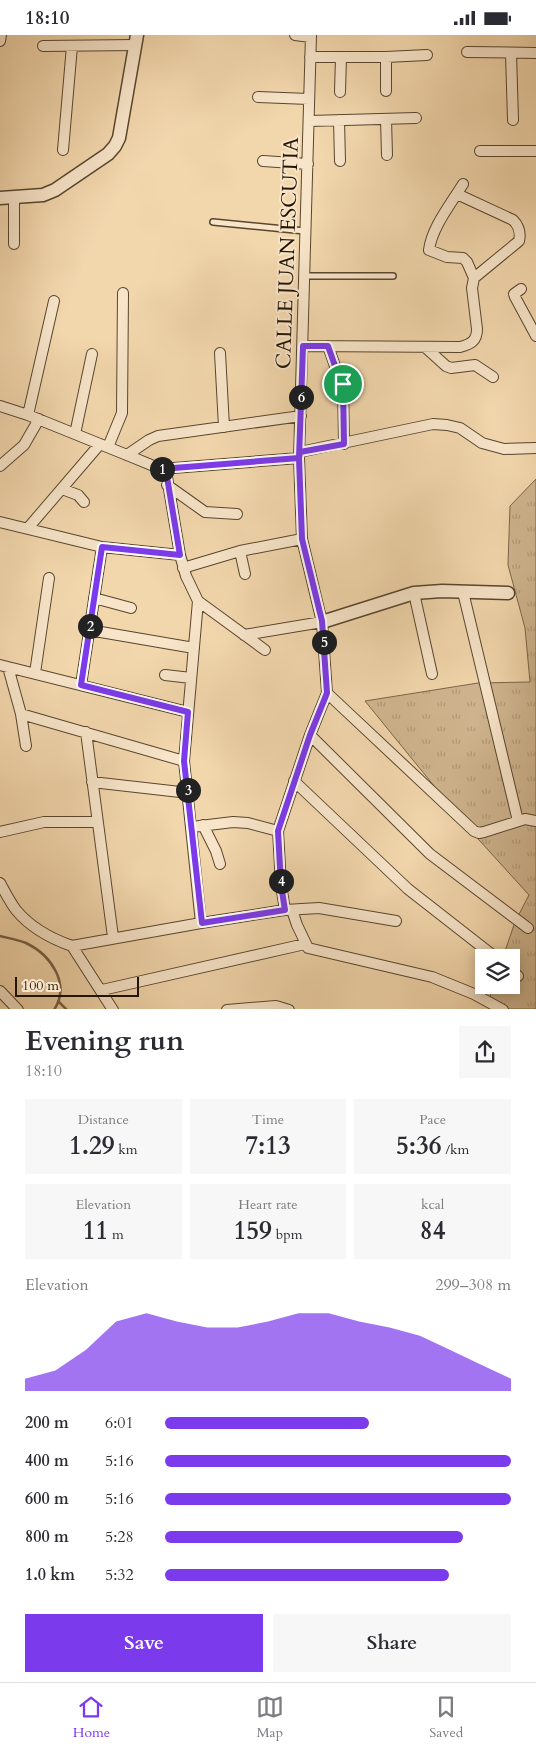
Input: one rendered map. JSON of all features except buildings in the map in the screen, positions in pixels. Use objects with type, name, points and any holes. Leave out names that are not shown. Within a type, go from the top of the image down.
[{"type":"street","points":[[0,41],[1,35]]},
{"type":"street","points":[[295,35],[311,36]]},
{"type":"street","name":"CALLE JUAN ESCUTIA","points":[[305,944],[289,910],[281,885],[278,831],[310,735],[327,693],[322,621],[302,539],[300,455],[311,36]]},
{"type":"street","points":[[0,198],[43,195],[55,190],[108,154],[119,138],[137,40],[72,46],[43,46]]},
{"type":"street","points":[[63,149],[72,46]]},
{"type":"street","points":[[467,52],[536,53]]},
{"type":"street","points":[[511,53],[513,119]]},
{"type":"street","points":[[310,57],[427,55]]},
{"type":"street","points":[[340,92],[341,57]]},
{"type":"street","points":[[386,57],[386,91]]},
{"type":"street","points":[[258,97],[309,99]]},
{"type":"street","points":[[309,121],[416,118]]},
{"type":"street","points":[[386,119],[387,155]]},
{"type":"street","points":[[339,120],[340,161]]},
{"type":"street","points":[[480,151],[536,151]]},
{"type":"street","points":[[263,161],[308,164]]},
{"type":"street","points":[[303,346],[460,347],[474,342],[477,329],[472,288],[474,278],[466,259],[447,257],[429,250],[437,228],[463,184]]},
{"type":"street","points":[[457,194],[513,220],[519,230],[519,241],[474,278]]},
{"type":"street","points":[[14,197],[14,244]]},
{"type":"street","points":[[521,289],[514,294],[536,336]]},
{"type":"street","points":[[28,529],[62,489],[104,446],[122,413],[123,293]]},
{"type":"street","points":[[28,415],[54,301]]},
{"type":"street","points":[[328,346],[343,384],[344,444]]},
{"type":"street","points":[[425,347],[446,366],[451,368],[475,365],[493,377]]},
{"type":"street","points":[[220,353],[224,427]]},
{"type":"street","points":[[75,434],[92,354]]},
{"type":"street","points":[[0,405],[127,455],[165,477],[205,512],[237,514]]},
{"type":"street","points":[[127,455],[158,436],[301,416]]},
{"type":"street","points":[[0,466],[24,445],[39,419]]},
{"type":"street","points":[[165,477],[300,455],[434,424],[460,428],[482,443],[504,449],[536,448]]},
{"type":"street","points":[[165,477],[183,568],[198,601],[265,650]]},
{"type":"street","points":[[62,489],[78,495],[84,502]]},
{"type":"street","points":[[0,522],[102,547],[180,555]]},
{"type":"street","points":[[183,568],[240,551],[302,539]]},
{"type":"street","points":[[81,685],[102,547]]},
{"type":"street","points":[[240,551],[245,574]]},
{"type":"street","points":[[36,673],[49,578]]},
{"type":"street","points":[[244,635],[322,621],[414,593],[442,591],[508,593]]},
{"type":"street","points":[[463,592],[518,821]]},
{"type":"street","points":[[414,593],[432,674]]},
{"type":"street","points":[[94,598],[131,608]]},
{"type":"street","points":[[198,601],[184,761],[202,923]]},
{"type":"street","points":[[89,630],[194,648]]},
{"type":"street","points":[[4,666],[188,712]]},
{"type":"street","points":[[4,666],[21,714],[26,746]]},
{"type":"street","points":[[166,675],[191,678]]},
{"type":"street","points":[[327,693],[474,831],[479,833],[524,819],[536,821]]},
{"type":"street","points":[[21,714],[184,761]]},
{"type":"street","points":[[86,732],[113,937]]},
{"type":"street","points":[[310,735],[430,854],[528,929]]},
{"type":"street","points":[[294,781],[408,889],[485,949]]},
{"type":"street","points":[[92,782],[189,793]]},
{"type":"street","points":[[0,832],[44,822],[97,822]]},
{"type":"street","points":[[192,827],[232,822],[248,823],[278,831]]},
{"type":"street","points":[[203,825],[216,851],[220,864]]},
{"type":"street","points":[[0,883],[17,910],[40,931],[72,946],[113,937],[289,910],[319,908],[396,921]]},
{"type":"street","points":[[102,990],[305,944],[310,949],[432,977],[503,1009]]},
{"type":"street","points":[[72,946],[113,1009]]},
{"type":"street","points":[[0,991],[18,1009]]},
{"type":"street","points":[[227,1009],[276,1007],[289,1009]]},
{"type":"lane","points":[[214,222],[305,231]]},
{"type":"lane","points":[[304,276],[393,276]]},
{"type":"green space","points":[[536,479],[536,1009],[497,1009],[488,1002],[491,994],[520,994],[520,949],[506,949],[515,922],[529,895],[469,829],[365,701],[478,683],[530,682],[525,628],[508,565],[510,506]]},
{"type":"waterway","points":[[0,936],[26,943],[35,948],[56,971],[60,990],[59,1000],[54,1009]]},
{"type":"waterway","points":[[59,1002],[66,1009]]},
{"type":"route","points":[[343,384],[328,346],[303,346],[299,458],[302,539],[322,621],[327,693],[310,735],[278,831],[281,885],[285,910],[202,923],[184,761],[188,712],[81,685],[102,547],[180,555],[167,477],[161,469],[299,458],[300,452],[344,444],[343,384]]}]
